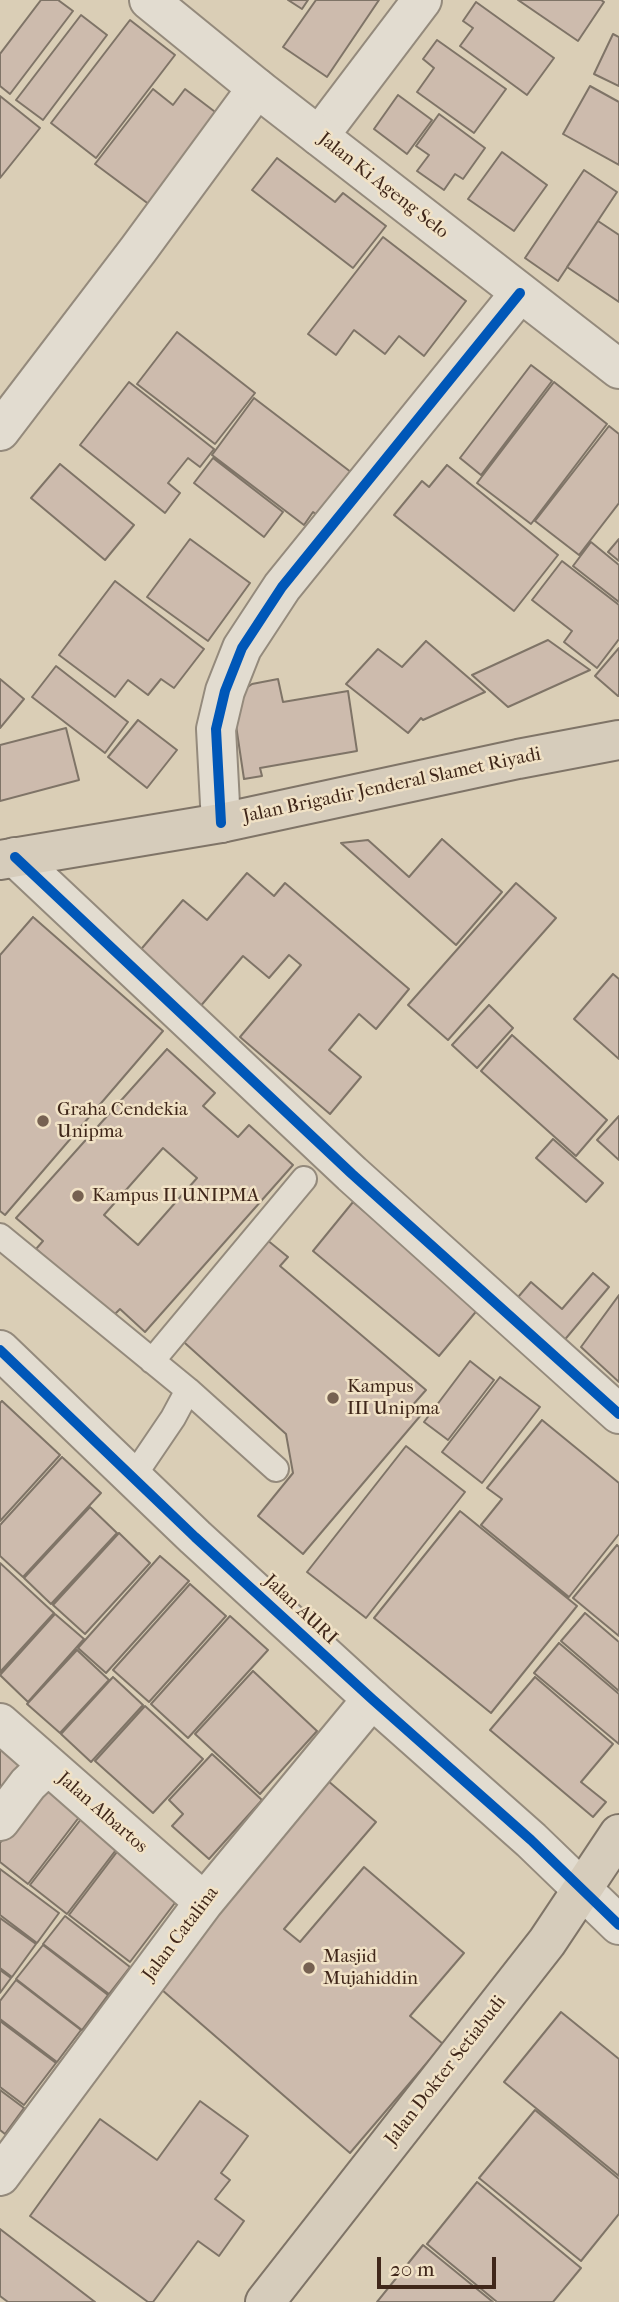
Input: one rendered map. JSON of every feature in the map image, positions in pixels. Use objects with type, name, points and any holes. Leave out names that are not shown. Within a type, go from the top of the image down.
[{"type":"main road","name":"Jalan Brigadir Jenderal Slamet Riyadi","points":[[7,859],[221,822],[518,758],[619,740]]},
{"type":"main road","name":"Jalan Dokter Setiabudi","points":[[265,2302],[547,1942],[619,1834]]},
{"type":"street","name":"Jalan Ki Ageng Selo","points":[[149,0],[257,88],[619,369]]},
{"type":"street","points":[[319,136],[422,0]]},
{"type":"street","points":[[0,431],[257,88]]},
{"type":"street","points":[[221,822],[216,729],[225,691],[242,648],[282,587],[520,293]]},
{"type":"street","points":[[7,859],[619,1414]]},
{"type":"street","name":"Jalan AURI","points":[[0,1350],[372,1699],[583,1888],[619,1925]]},
{"type":"street","name":"Jalan Catalina","points":[[0,2176],[204,1902],[372,1699]]},
{"type":"street","name":"Jalan Albartos","points":[[0,1723],[204,1902]]},
{"type":"street","points":[[0,1821],[28,1784],[47,1766]]},
{"type":"lane","points":[[152,1361],[304,1179]]},
{"type":"lane","points":[[0,1236],[188,1390],[276,1469]]},
{"type":"lane","points":[[133,1477],[173,1418],[188,1390]]},
{"type":"building","points":[[41,0],[58,0],[73,11],[10,94],[0,86],[0,54]]},
{"type":"building","points":[[288,0],[308,0],[302,9]]},
{"type":"building","points":[[316,0],[379,0],[327,77],[283,47]]},
{"type":"building","points":[[518,0],[601,0],[604,2],[578,41]]},
{"type":"building","points":[[476,2],[554,58],[527,95],[460,46],[473,28],[463,21]]},
{"type":"building","points":[[81,15],[107,35],[43,120],[16,100]]},
{"type":"building","points":[[130,20],[175,55],[96,158],[51,123]]},
{"type":"building","points":[[613,34],[619,37],[619,86],[594,74]]},
{"type":"building","points":[[437,40],[506,89],[474,133],[417,92],[434,68],[423,59]]},
{"type":"building","points":[[590,86],[619,102],[619,165],[563,134]]},
{"type":"building","points":[[153,89],[173,105],[185,89],[227,121],[158,211],[95,164]]},
{"type":"building","points":[[398,95],[432,120],[407,154],[374,129]]},
{"type":"building","points":[[0,96],[40,128],[0,178]]},
{"type":"building","points":[[439,114],[485,148],[463,179],[455,174],[444,190],[417,171],[429,155],[416,146]]},
{"type":"building","points":[[502,152],[547,185],[514,231],[468,199]]},
{"type":"building","points":[[277,158],[335,202],[343,193],[386,226],[353,268],[252,190]]},
{"type":"building","points":[[584,170],[617,192],[558,281],[525,258]]},
{"type":"building","points":[[598,221],[619,235],[619,302],[567,267]]},
{"type":"building","points":[[383,237],[466,301],[424,356],[399,336],[385,354],[354,330],[336,355],[308,334]]},
{"type":"building","points":[[177,332],[255,393],[215,444],[137,384]]},
{"type":"building","points":[[531,365],[552,381],[481,475],[460,458]]},
{"type":"building","points":[[129,382],[214,449],[200,467],[188,458],[168,483],[180,493],[165,513],[80,445]]},
{"type":"building","points":[[554,382],[607,424],[531,524],[477,483]]},
{"type":"building","points":[[254,398],[360,479],[327,523],[313,512],[304,525],[212,455]]},
{"type":"building","points":[[609,426],[619,434],[619,503],[579,555],[535,521]]},
{"type":"building","points":[[213,458],[283,512],[264,537],[194,483]]},
{"type":"building","points":[[60,464],[134,525],[105,560],[31,498]]},
{"type":"building","points":[[447,465],[558,555],[514,611],[394,515],[422,481],[429,487]]},
{"type":"building","points":[[190,539],[250,583],[208,641],[147,597]]},
{"type":"building","points":[[619,539],[619,561],[608,552]]},
{"type":"building","points":[[591,542],[619,565],[619,602],[573,566]]},
{"type":"building","points":[[562,561],[619,605],[619,639],[597,668],[564,642],[572,631],[532,600]]},
{"type":"building","points":[[115,581],[204,649],[174,688],[161,679],[148,695],[128,680],[115,697],[59,655]]},
{"type":"building","points":[[548,640],[590,670],[508,707],[472,675]]},
{"type":"building","points":[[426,641],[485,692],[423,720],[421,718],[408,733],[346,684],[378,649],[402,667]]},
{"type":"building","points":[[619,648],[619,696],[618,696],[595,676]]},
{"type":"building","points":[[56,666],[128,722],[105,753],[32,697]]},
{"type":"building","points":[[0,679],[24,699],[0,728]]},
{"type":"building","points":[[278,679],[283,702],[348,691],[357,751],[260,768],[262,776],[244,779],[234,712],[245,689],[252,684]]},
{"type":"building","points":[[138,720],[177,750],[147,788],[108,757]]},
{"type":"building","points":[[66,728],[79,780],[0,801],[0,745]]},
{"type":"building","points":[[442,839],[502,892],[456,945],[341,843],[368,840],[409,877]]},
{"type":"building","points":[[247,873],[274,896],[285,883],[409,989],[376,1029],[359,1014],[329,1050],[361,1077],[330,1114],[240,1037],[301,965],[289,955],[269,978],[243,956],[199,1008],[137,954],[183,900],[207,920]]},
{"type":"building","points":[[516,883],[556,918],[448,1040],[408,1005]]},
{"type":"building","name":"Graha Cendekia Unipma","points":[[33,917],[163,1031],[5,1215],[0,1211],[0,955]]},
{"type":"building","points":[[613,974],[619,979],[619,1059],[574,1019]]},
{"type":"building","points":[[489,1005],[513,1028],[477,1068],[452,1045]]},
{"type":"building","points":[[512,1035],[607,1120],[576,1156],[481,1071]]},
{"type":"building","name":"Kampus II UNIPMA","points":[[167,1049],[215,1093],[203,1106],[238,1137],[249,1125],[293,1165],[145,1332],[120,1309],[112,1317],[36,1249],[43,1241],[16,1218]],"holes":[[[163,1148],[197,1178],[138,1245],[104,1215]]]},
{"type":"building","points":[[619,1116],[619,1160],[597,1140]]},
{"type":"building","points":[[553,1139],[603,1183],[586,1202],[536,1158]]},
{"type":"building","points":[[353,1202],[479,1308],[439,1356],[313,1251]]},
{"type":"building","name":"Kampus III Unipma","points":[[250,1226],[288,1257],[280,1266],[426,1390],[411,1407],[421,1415],[303,1554],[258,1516],[293,1473],[286,1434],[166,1326]]},
{"type":"building","points":[[593,1273],[609,1287],[562,1343],[513,1303],[531,1282],[562,1309]]},
{"type":"building","points":[[619,1295],[619,1382],[581,1347]]},
{"type":"building","points":[[470,1361],[494,1380],[448,1440],[424,1422]]},
{"type":"building","points":[[500,1377],[540,1407],[482,1483],[442,1452]]},
{"type":"building","points":[[2,1401],[60,1455],[0,1521],[0,1403]]},
{"type":"building","points":[[542,1420],[619,1483],[619,1534],[569,1597],[481,1525],[502,1499],[487,1488]]},
{"type":"building","points":[[406,1446],[465,1492],[366,1618],[307,1572]]},
{"type":"building","points":[[62,1457],[101,1493],[23,1577],[0,1556],[0,1525]]},
{"type":"building","points":[[90,1507],[117,1533],[51,1604],[24,1578]]},
{"type":"building","points":[[460,1511],[577,1606],[491,1713],[374,1618]]},
{"type":"building","points":[[119,1533],[150,1563],[85,1634],[53,1605]]},
{"type":"building","points":[[617,1545],[619,1547],[619,1636],[573,1598]]},
{"type":"building","points":[[160,1556],[189,1581],[106,1673],[78,1648]]},
{"type":"building","points":[[0,1563],[54,1613],[0,1672]]},
{"type":"building","points":[[190,1584],[226,1616],[149,1702],[113,1670]]},
{"type":"building","points":[[585,1613],[619,1642],[619,1691],[561,1641]]},
{"type":"building","points":[[55,1614],[84,1639],[28,1702],[0,1675]]},
{"type":"building","points":[[230,1616],[268,1650],[188,1738],[151,1704]]},
{"type":"building","points":[[559,1643],[619,1694],[619,1744],[534,1673]]},
{"type":"building","points":[[77,1650],[109,1680],[60,1733],[27,1704]]},
{"type":"building","points":[[253,1671],[317,1731],[260,1794],[195,1734]]},
{"type":"building","points":[[113,1677],[143,1705],[91,1762],[61,1734]]},
{"type":"building","points":[[535,1677],[613,1744],[581,1782],[606,1802],[593,1817],[490,1730]]},
{"type":"building","points":[[145,1706],[203,1759],[153,1813],[95,1761]]},
{"type":"building","points":[[0,1745],[26,1764],[0,1797]]},
{"type":"building","points":[[212,1754],[262,1800],[209,1859],[172,1826],[183,1814],[169,1800]]},
{"type":"building","name":"Masjid Mujahiddin","points":[[327,1780],[376,1822],[284,1929],[300,1942],[364,1867],[464,1953],[410,2016],[443,2044],[350,2153],[154,1983]]},
{"type":"building","points":[[46,1784],[83,1812],[28,1884],[0,1862],[0,1843]]},
{"type":"building","points":[[85,1814],[122,1842],[67,1914],[30,1885]]},
{"type":"building","points":[[123,1844],[184,1891],[130,1962],[69,1915]]},
{"type":"building","points":[[0,1869],[59,1913],[37,1943],[0,1915]]},
{"type":"building","points":[[65,1916],[130,1967],[109,1994],[43,1944]]},
{"type":"building","points":[[0,1918],[36,1944],[12,1977],[0,1968]]},
{"type":"building","points":[[43,1945],[108,1995],[82,2030],[16,1979]]},
{"type":"building","points":[[0,1970],[11,1978],[0,1993]]},
{"type":"building","points":[[16,1980],[81,2030],[57,2062],[0,2019],[0,2001]]},
{"type":"building","points":[[561,2012],[619,2059],[619,2176],[504,2082]]},
{"type":"building","points":[[0,2021],[56,2063],[24,2105],[0,2087]]},
{"type":"building","points":[[0,2090],[24,2108],[5,2134],[0,2130]]},
{"type":"building","points":[[200,2101],[248,2136],[221,2173],[230,2180],[215,2199],[244,2221],[219,2256],[198,2241],[153,2302],[148,2302],[30,2216],[100,2119],[157,2160]]},
{"type":"building","points":[[535,2110],[619,2179],[619,2214],[581,2261],[479,2178]]},
{"type":"building","points":[[477,2182],[581,2268],[553,2302],[497,2302],[427,2244]]},
{"type":"building","points":[[0,2229],[95,2302],[8,2302],[0,2296]]},
{"type":"building","points":[[423,2245],[493,2302],[377,2302]]},
{"type":"cycle path","points":[[221,823],[216,729],[225,691],[242,648],[282,587],[520,293]]},
{"type":"cycle path","points":[[15,857],[352,1174],[619,1414]]},
{"type":"cycle path","points":[[0,1350],[195,1537],[531,1840],[619,1925]]},
{"type":"place","name":"Graha Cendekia Unipma","points":[[43,1121]]},
{"type":"place","name":"Kampus II UNIPMA","points":[[78,1196]]},
{"type":"place","name":"Kampus III Unipma","points":[[333,1398]]},
{"type":"place","name":"Masjid Mujahiddin","points":[[309,1968]]}]
